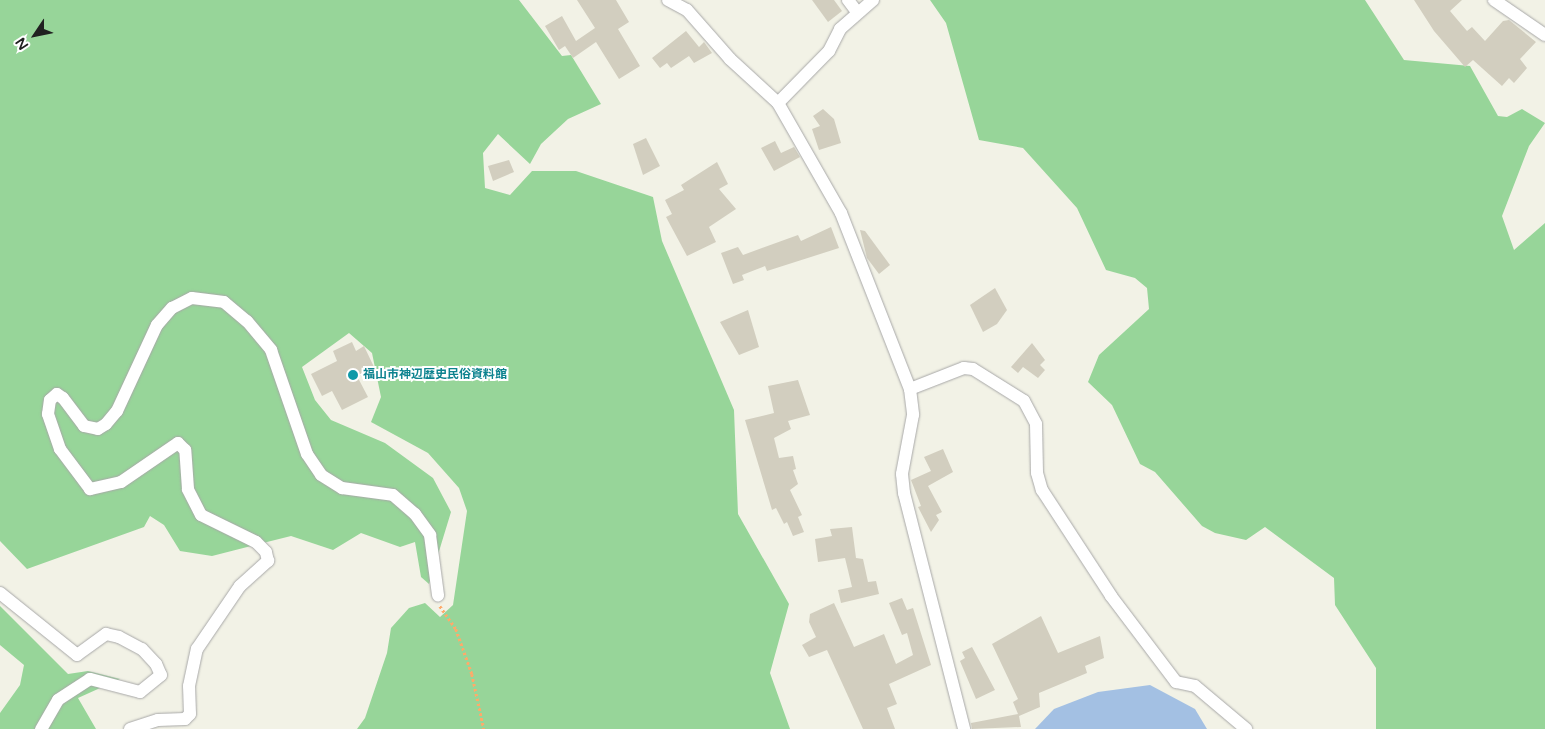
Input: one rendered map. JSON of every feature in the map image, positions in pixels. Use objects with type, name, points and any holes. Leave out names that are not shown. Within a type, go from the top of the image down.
[{"type":"street","points":[[668,0],[687,10],[730,59],[778,103],[841,212],[910,389],[913,415],[902,474],[904,493],[964,729]]},
{"type":"street","points":[[848,0],[857,12]]},
{"type":"street","points":[[778,103],[829,51],[840,29],[857,12],[873,0]]},
{"type":"street","points":[[1494,0],[1545,35]]},
{"type":"street","points":[[130,729],[158,720],[185,719],[190,714],[189,686],[197,649],[240,586],[268,562],[266,552],[256,542],[201,515],[188,489],[185,450],[178,443],[121,482],[90,489],[60,449],[48,414],[50,400],[57,394],[63,398],[84,426],[98,429],[106,424],[117,411],[157,325],[172,308],[192,298],[224,302],[247,321],[270,350],[307,454],[321,475],[342,488],[393,496],[415,514],[430,534],[438,595]]},
{"type":"street","points":[[910,389],[964,368],[973,369],[1024,401],[1036,424],[1037,473],[1042,490],[1111,596],[1176,682],[1195,686],[1246,729]]},
{"type":"street","points":[[0,593],[77,655],[106,634],[119,636],[142,649],[156,664],[161,675],[140,692],[90,679],[58,700],[41,729]]},
{"type":"path","points":[[438,595],[442,610],[456,628],[472,674],[484,729]]},
{"type":"green space","points":[[0,0],[519,0],[562,56],[571,55],[601,104],[568,119],[541,144],[530,164],[498,134],[483,153],[485,188],[510,195],[532,171],[576,171],[653,197],[662,241],[734,410],[738,514],[789,604],[770,673],[790,729],[357,729],[365,718],[387,653],[391,628],[409,608],[425,603],[440,617],[453,605],[467,511],[459,488],[428,453],[371,422],[381,397],[372,353],[349,333],[302,367],[315,400],[331,420],[385,443],[433,478],[451,512],[429,584],[421,577],[415,542],[400,547],[361,533],[333,550],[291,536],[212,556],[180,551],[164,525],[150,516],[144,527],[27,569],[0,541]]},
{"type":"green space","points":[[930,0],[1365,0],[1404,60],[1470,66],[1498,116],[1507,117],[1522,109],[1545,123],[1529,146],[1502,216],[1514,250],[1545,223],[1545,729],[1376,729],[1376,668],[1335,605],[1334,578],[1265,527],[1246,540],[1215,533],[1202,526],[1155,472],[1140,464],[1112,405],[1088,382],[1099,355],[1149,309],[1147,288],[1135,278],[1106,270],[1077,208],[1023,148],[979,140],[946,23]]},
{"type":"green space","points":[[0,606],[68,674],[88,671],[120,679],[78,698],[96,729],[0,729],[0,713],[20,685],[24,665],[0,645]]},
{"type":"water","points":[[1150,685],[1195,709],[1207,729],[1035,729],[1054,709],[1098,692]]},
{"type":"building","points":[[577,0],[616,0],[629,22],[618,29],[640,66],[619,79],[596,42],[573,58],[565,46],[559,50],[545,26],[562,16],[576,41],[595,28]]},
{"type":"building","points":[[812,0],[834,0],[842,11],[828,22]]},
{"type":"building","points":[[1414,0],[1462,0],[1450,11],[1467,31],[1472,27],[1485,41],[1503,21],[1509,20],[1536,42],[1520,59],[1527,68],[1514,83],[1509,78],[1502,86],[1473,60],[1465,67],[1434,31]]},
{"type":"building","points":[[686,31],[699,47],[704,42],[712,53],[694,63],[689,56],[671,68],[667,63],[660,68],[652,58]]},
{"type":"building","points":[[823,109],[834,119],[841,143],[819,150],[812,129],[820,126],[813,116]]},
{"type":"building","points":[[646,138],[660,166],[643,175],[633,144]]},
{"type":"building","points":[[775,141],[781,153],[794,147],[800,157],[774,171],[761,148]]},
{"type":"building","points":[[509,160],[514,172],[493,181],[488,166]]},
{"type":"building","points":[[717,162],[728,184],[719,189],[736,209],[709,227],[716,242],[687,256],[666,217],[672,214],[665,200],[684,190],[681,185]]},
{"type":"building","points":[[831,227],[839,248],[767,271],[765,266],[742,275],[744,280],[733,284],[721,253],[738,247],[743,255],[798,235],[801,241]]},
{"type":"building","points":[[860,230],[865,231],[890,265],[879,274],[867,258]]},
{"type":"building","points":[[995,288],[1007,310],[997,324],[983,332],[970,305]]},
{"type":"building","points":[[748,310],[759,347],[739,355],[720,322]]},
{"type":"building","points":[[352,342],[356,351],[364,346],[374,367],[357,376],[368,397],[342,410],[332,391],[322,396],[311,374],[337,361],[333,351]]},
{"type":"building","points":[[1032,343],[1045,360],[1040,365],[1045,370],[1038,378],[1023,367],[1018,373],[1011,367]]},
{"type":"building","points":[[798,380],[810,415],[788,421],[791,429],[774,438],[779,458],[793,456],[796,469],[793,470],[798,484],[790,490],[802,515],[798,517],[804,532],[793,536],[787,522],[784,524],[776,508],[772,510],[745,420],[774,413],[768,386]]},
{"type":"building","points":[[943,449],[953,472],[928,486],[942,512],[936,515],[939,520],[931,532],[918,507],[921,506],[911,480],[931,471],[924,457]]},
{"type":"building","points":[[852,527],[856,558],[863,559],[868,582],[876,581],[879,594],[841,603],[838,590],[852,587],[845,558],[818,562],[815,539],[832,536],[830,529]]},
{"type":"building","points":[[902,598],[907,610],[913,608],[931,665],[889,684],[897,704],[887,708],[895,729],[863,729],[827,650],[809,657],[802,645],[816,637],[809,622],[810,614],[834,603],[854,647],[884,634],[896,664],[913,655],[907,633],[902,635],[889,603]]},
{"type":"building","points":[[1041,616],[1058,653],[1100,636],[1104,658],[1085,666],[1087,673],[1039,693],[1040,707],[1019,716],[1021,727],[972,729],[971,723],[1018,714],[1013,702],[1018,699],[992,644]]},
{"type":"building","points":[[972,647],[995,690],[976,699],[960,661],[965,658],[962,652]]},
{"type":"place","name":"福山市神辺歴史民俗資料館","points":[[353,375]]}]
